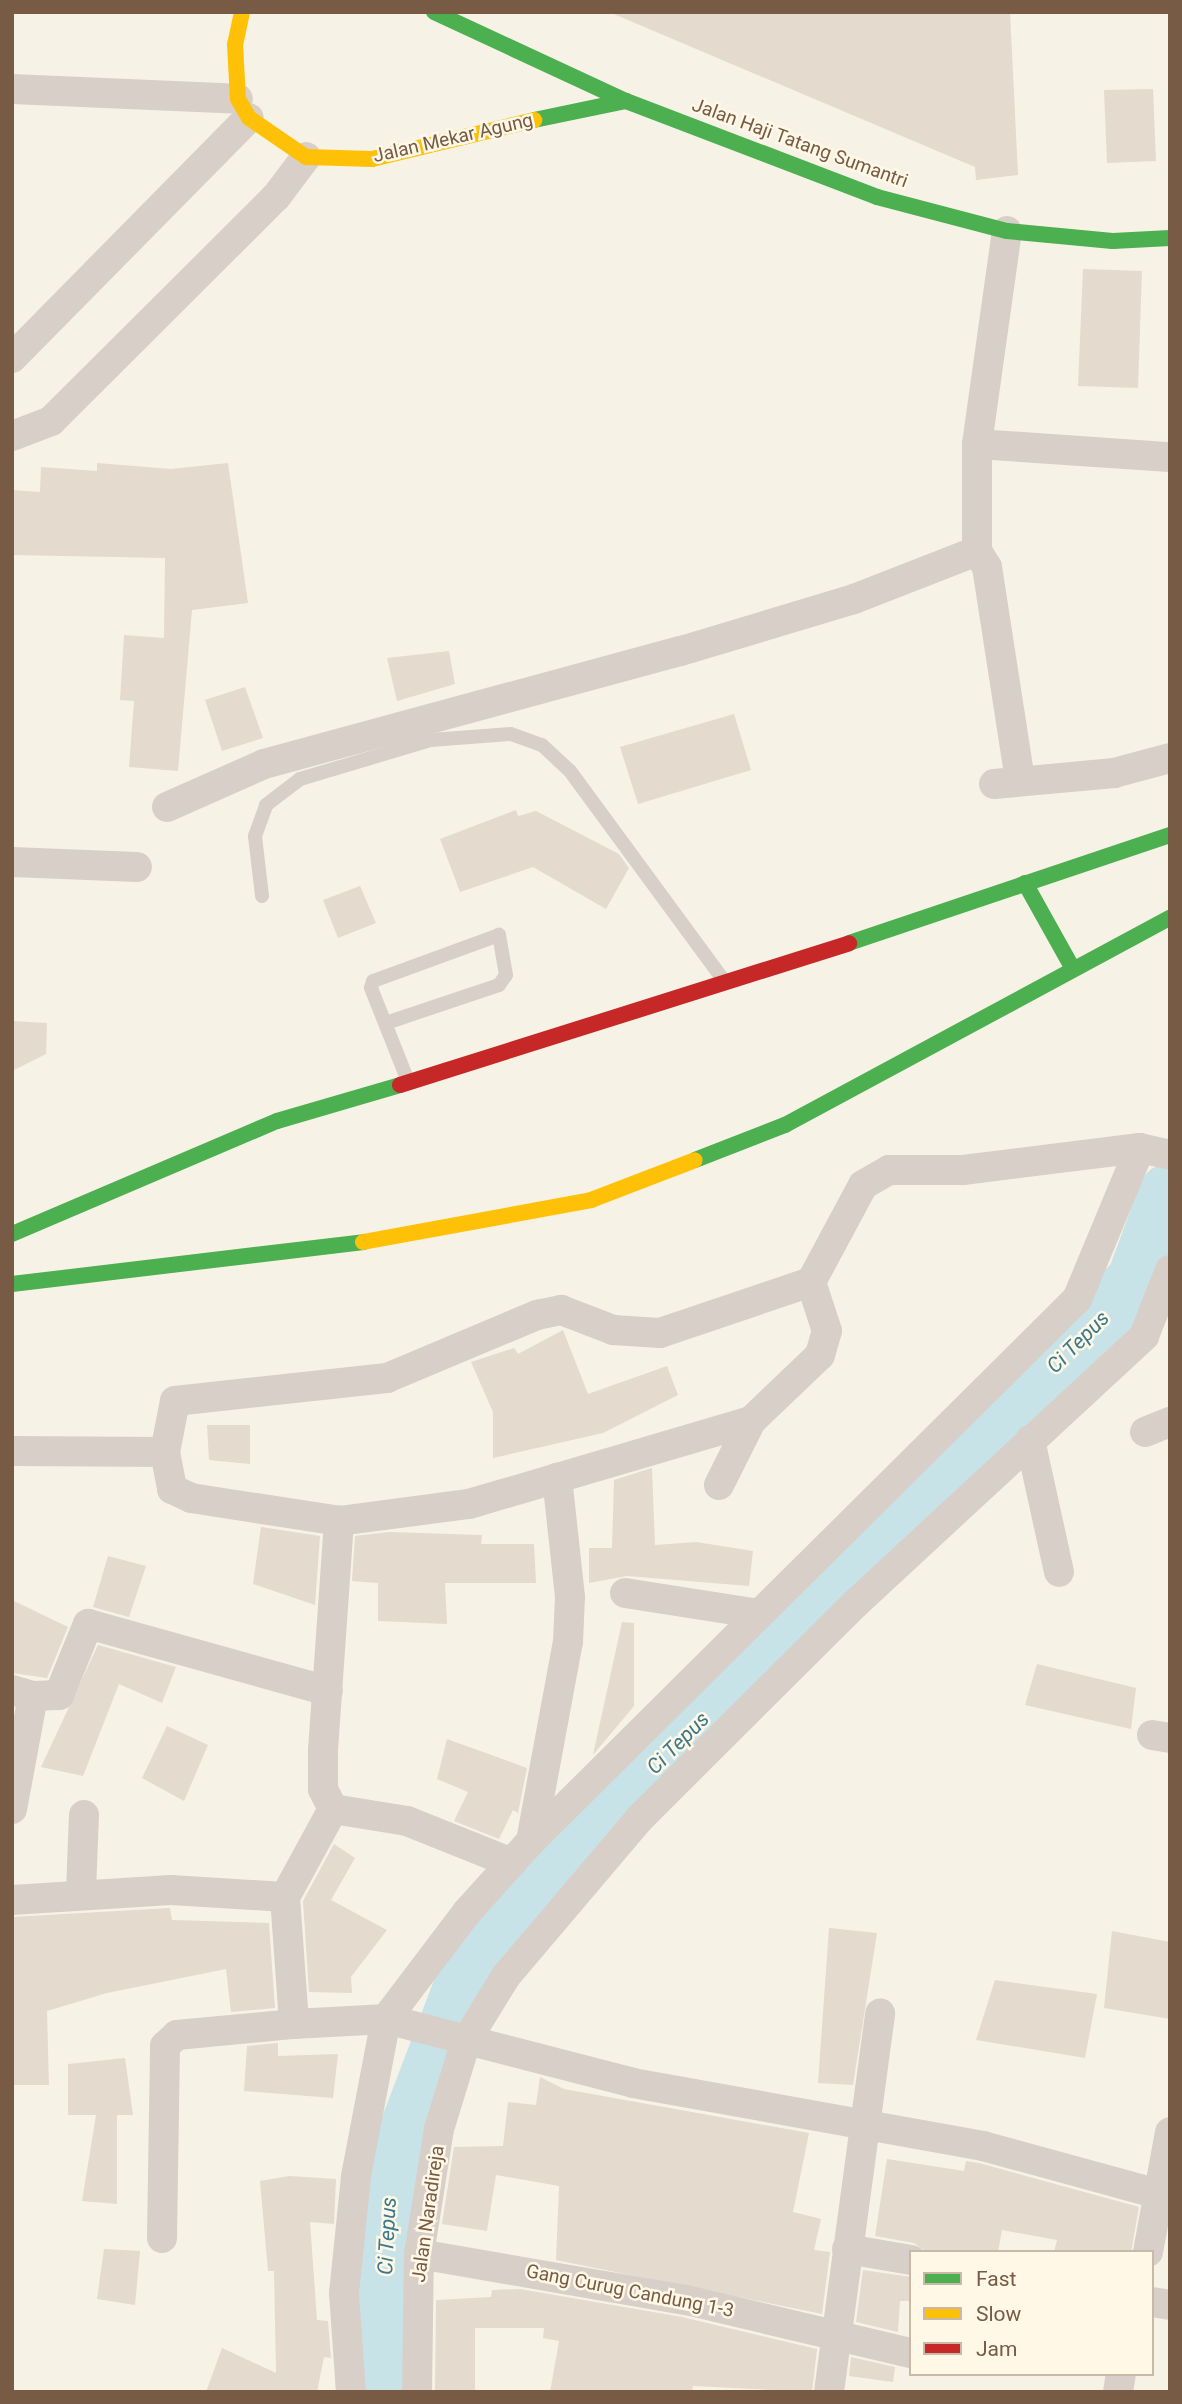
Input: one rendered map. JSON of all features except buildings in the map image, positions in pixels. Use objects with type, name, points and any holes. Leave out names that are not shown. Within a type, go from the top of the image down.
[{"type":"main road","name":"Jalan Haji Tatang Sumantri","points":[[434,12],[626,101],[877,197],[1007,230],[1113,241],[1170,238]]},
{"type":"main road","points":[[237,14],[243,109],[306,158]]},
{"type":"main road","name":"Jalan Mekar Agung","points":[[306,158],[372,159],[433,140],[626,101]]},
{"type":"main road","points":[[12,1234],[277,1121],[726,984],[1170,835]]},
{"type":"main road","points":[[1026,883],[1072,967]]},
{"type":"main road","points":[[12,1284],[379,1240],[591,1200],[785,1125],[1072,967],[1170,918]]},
{"type":"street","points":[[12,89],[243,109]]},
{"type":"street","points":[[12,358],[243,109]]},
{"type":"street","points":[[12,436],[51,421],[276,197],[306,158]]},
{"type":"street","points":[[1007,230],[976,444],[977,551],[987,567],[1007,783],[1114,773],[1170,758]]},
{"type":"street","points":[[976,444],[1170,457]]},
{"type":"street","points":[[167,807],[264,764],[427,729],[866,595],[977,551]]},
{"type":"street","points":[[12,862],[137,867]]},
{"type":"street","points":[[751,1421],[469,1504],[339,1521],[191,1498],[172,1489],[165,1452],[171,1408],[187,1398],[308,1391],[387,1378],[561,1310],[613,1330],[660,1333],[811,1282],[872,1175],[1156,1151]]},
{"type":"street","points":[[351,2392],[344,2293],[356,2177],[392,2021],[521,1852],[1077,1299],[1156,1151]]},
{"type":"street","name":"Jalan Naradireja","points":[[417,2392],[419,2254],[457,2038],[639,1819],[1030,1440],[1144,1336],[1170,1270]]},
{"type":"street","points":[[719,1485],[751,1421],[820,1355],[827,1331],[811,1282]]},
{"type":"street","points":[[1030,1440],[1059,1572]]},
{"type":"street","points":[[12,1451],[165,1452]]},
{"type":"street","points":[[521,1852],[568,1642],[570,1597],[557,1478]]},
{"type":"street","points":[[332,1809],[323,1789],[339,1521]]},
{"type":"street","points":[[625,1593],[759,1614]]},
{"type":"street","points":[[12,1809],[23,1693],[60,1695],[88,1624],[328,1691]]},
{"type":"street","points":[[332,1809],[407,1821],[521,1852]]},
{"type":"street","points":[[294,2024],[285,1897],[332,1809]]},
{"type":"street","points":[[81,1892],[84,1815]]},
{"type":"street","points":[[12,1900],[81,1892],[285,1897]]},
{"type":"street","points":[[829,2392],[839,2339],[862,2125],[880,2013]]},
{"type":"street","points":[[162,2238],[165,2046],[177,2035],[294,2024],[392,2021],[633,2083],[983,2146],[1165,2196]]},
{"type":"street","points":[[1148,2250],[1165,2196],[1170,2132]]},
{"type":"street","points":[[847,2249],[909,2260]]},
{"type":"street","name":"Gang Curug Candung 1-3","points":[[419,2254],[686,2300],[839,2339],[909,2353]]},
{"type":"lane","points":[[262,896],[256,836],[274,796],[348,761],[427,729],[511,734],[542,745],[570,771],[726,984]]},
{"type":"lane","points":[[386,1023],[499,985],[506,975],[499,935],[377,975],[371,988],[408,1082]]},
{"type":"waterway","name":"Ci Tepus","points":[[381,2392],[388,2191],[473,1967],[618,1803],[1138,1282],[1170,1195]]},
{"type":"traffic: fast","points":[[434,12],[626,101],[877,197],[1007,231],[1113,241],[1170,238]]},
{"type":"traffic: fast","points":[[534,120],[626,101]]},
{"type":"traffic: fast","points":[[849,943],[1170,835]]},
{"type":"traffic: fast","points":[[1025,883],[1072,967]]},
{"type":"traffic: fast","points":[[695,1160],[785,1125],[1170,918]]},
{"type":"traffic: fast","points":[[12,1234],[277,1121],[400,1085]]},
{"type":"traffic: fast","points":[[12,1284],[363,1242]]},
{"type":"traffic: slow","points":[[242,12],[235,44],[238,99],[249,118],[306,157],[372,159],[534,120]]},
{"type":"traffic: slow","points":[[363,1242],[591,1200],[695,1160]]},
{"type":"traffic: jam","points":[[400,1085],[849,943]]}]
